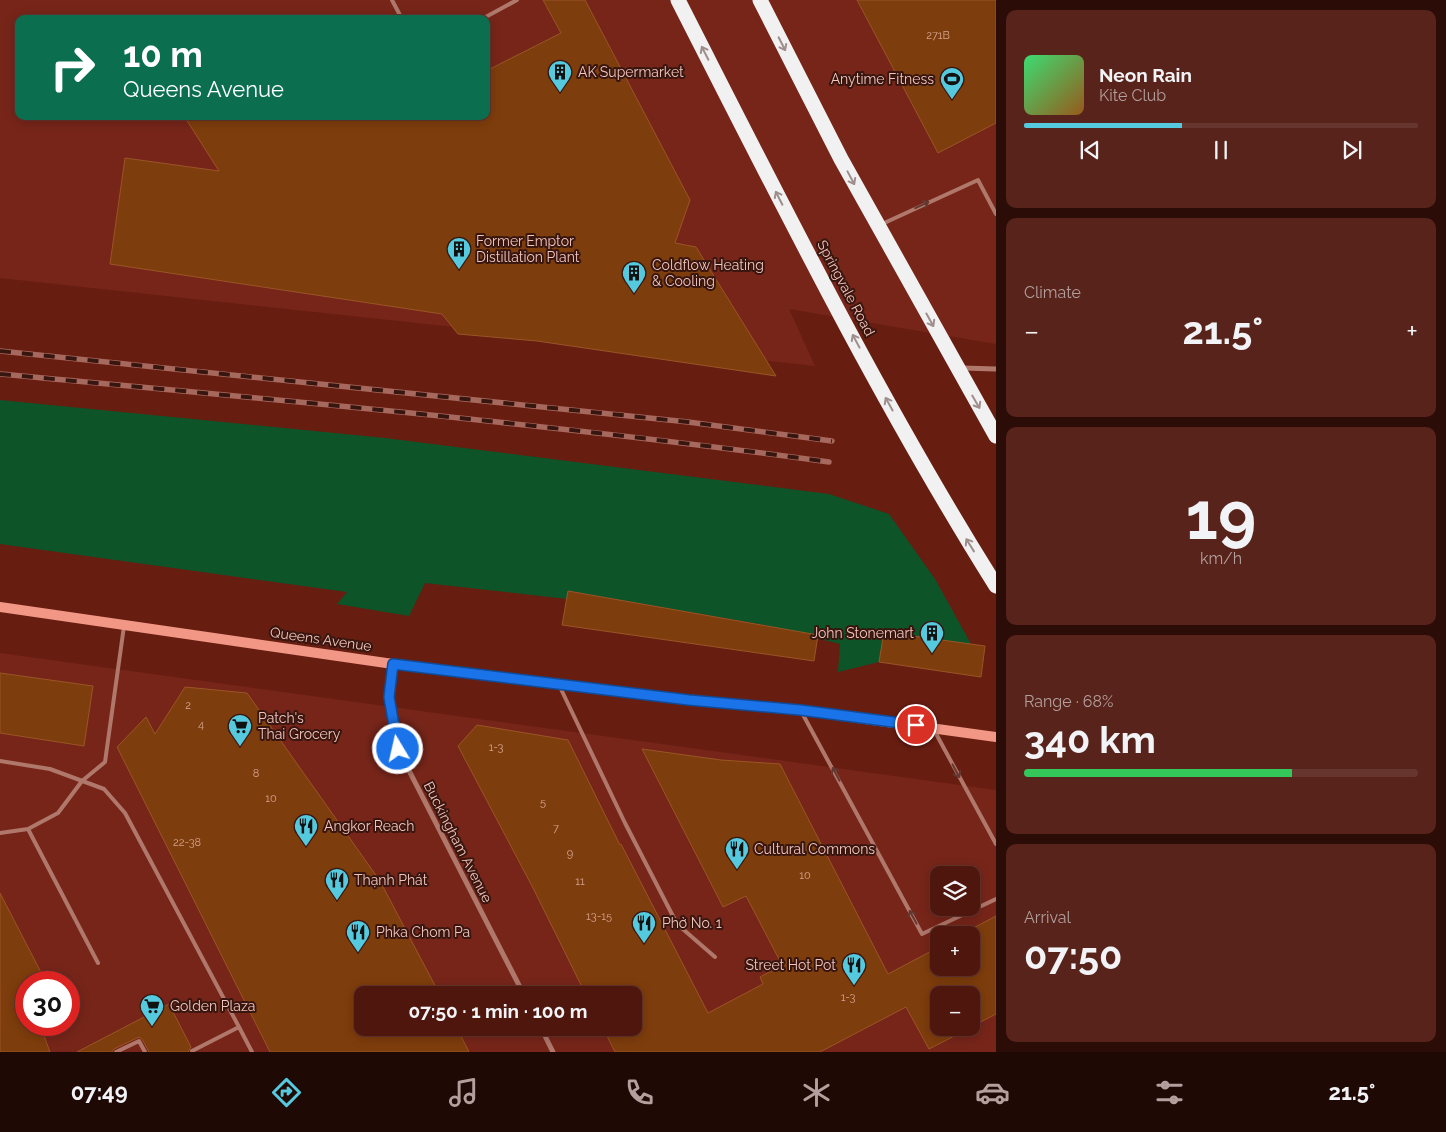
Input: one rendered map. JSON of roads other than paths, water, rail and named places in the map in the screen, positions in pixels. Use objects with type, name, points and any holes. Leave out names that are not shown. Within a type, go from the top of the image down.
[{"type":"highway","name":"Springvale Road","points":[[678,0],[803,243],[887,400],[996,586]]},
{"type":"highway","points":[[760,0],[878,226],[956,368],[996,436]]},
{"type":"main road","name":"Queens Avenue","points":[[0,607],[393,664],[689,700],[800,710],[996,737]]},
{"type":"street","points":[[956,368],[996,369]]},
{"type":"street","name":"Buckingham Avenue","points":[[393,664],[389,697],[398,749],[519,986]]},
{"type":"street","points":[[545,1036],[553,1052]]},
{"type":"lane","points":[[392,0],[400,15]]},
{"type":"lane","points":[[489,15],[517,0]]},
{"type":"lane","points":[[878,226],[978,180],[996,214]]},
{"type":"lane","points":[[0,833],[28,829],[58,813],[82,781],[105,762],[124,626]]},
{"type":"lane","points":[[559,684],[625,823],[677,924],[715,957]]},
{"type":"lane","points":[[800,710],[922,934],[996,899]]},
{"type":"lane","points":[[933,728],[996,844]]},
{"type":"lane","points":[[0,762],[50,769],[104,789],[125,813],[252,1052]]},
{"type":"lane","points":[[28,829],[98,963]]},
{"type":"lane","points":[[192,1050],[239,1027]]},
{"type":"lane","points":[[116,1052],[139,1040],[145,1052]]},
{"type":"railway","points":[[0,351],[688,422],[832,441]]},
{"type":"railway","points":[[0,374],[519,424],[829,462]]},
{"type":"place","name":"AK Supermarket","points":[[560,93]]},
{"type":"place","name":"Anytime Fitness","points":[[952,100]]},
{"type":"place","name":"Former Emptor Distillation Plant","points":[[459,270]]},
{"type":"place","name":"Coldflow Heating & Cooling","points":[[634,294]]},
{"type":"place","name":"John Stonemart","points":[[932,654]]},
{"type":"place","name":"Patch's Thai Grocery","points":[[240,747]]},
{"type":"place","name":"Angkor Reach","points":[[306,847]]},
{"type":"place","name":"Cultural Commons","points":[[737,870]]},
{"type":"place","name":"Thạnh Phát","points":[[337,901]]},
{"type":"place","name":"Phở No. 1","points":[[644,944]]},
{"type":"place","name":"Phka Chom Pa","points":[[358,953]]},
{"type":"place","name":"Street Hot Pot","points":[[854,986]]},
{"type":"place","name":"Golden Plaza","points":[[152,1027]]}]
